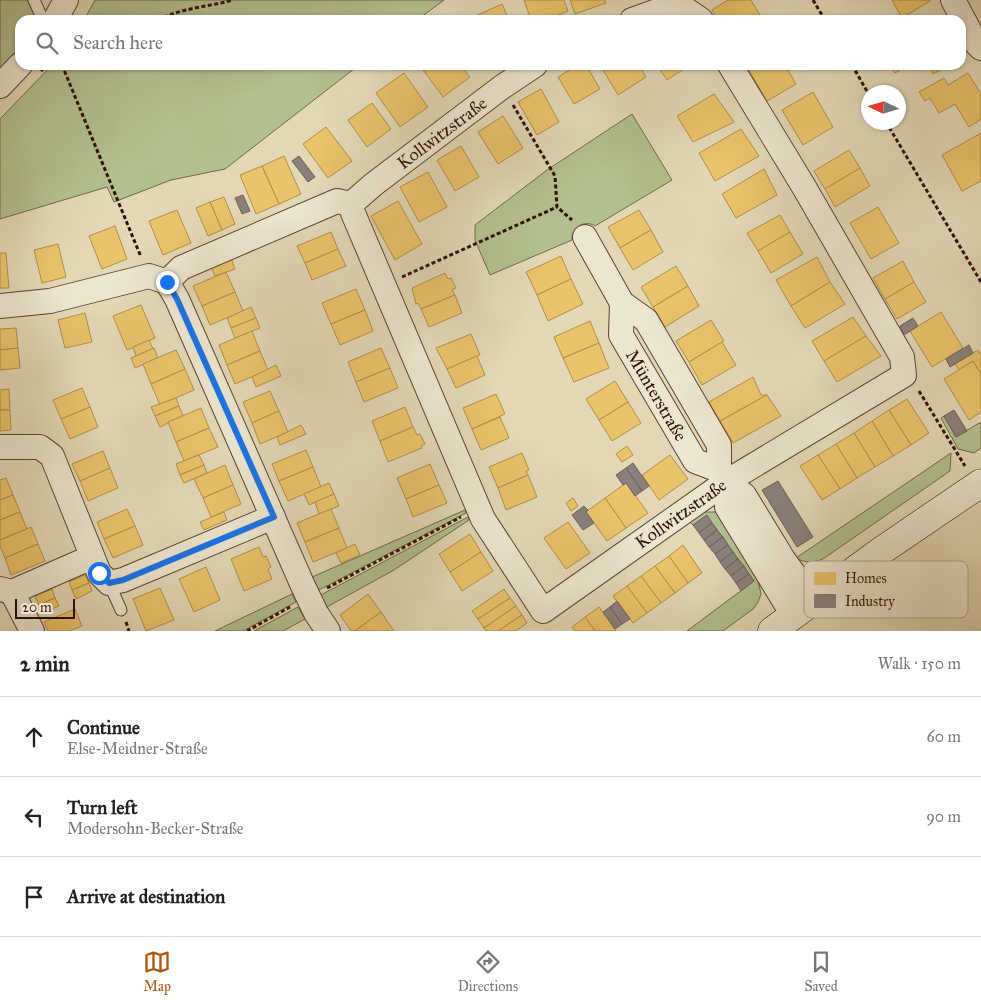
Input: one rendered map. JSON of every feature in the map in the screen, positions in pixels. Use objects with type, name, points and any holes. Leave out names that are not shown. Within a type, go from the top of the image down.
[{"type":"street","points":[[58,15],[66,0]]},
{"type":"street","points":[[953,0],[961,15]]},
{"type":"street","points":[[646,15],[660,10],[694,10]]},
{"type":"street","points":[[966,24],[976,43],[981,48]]},
{"type":"street","points":[[0,86],[15,70]]},
{"type":"street","name":"Kollwitzstraße","points":[[528,70],[502,87],[374,184],[351,204],[353,214],[483,519],[544,611],[722,476],[904,376]]},
{"type":"street","points":[[733,70],[902,357],[904,376]]},
{"type":"street","points":[[0,306],[50,301],[158,279],[337,201],[351,204]]},
{"type":"street","name":"Münterstraße","points":[[585,237],[622,303],[646,320],[719,445],[722,476]]},
{"type":"street","points":[[158,279],[177,299],[309,598],[328,631]]},
{"type":"street","points":[[0,447],[40,447],[52,456],[99,573],[109,583],[123,580],[274,517]]},
{"type":"street","points":[[722,476],[744,495],[783,559],[793,616],[804,608]]},
{"type":"street","points":[[867,561],[979,484]]},
{"type":"street","points":[[32,631],[6,590],[92,557]]},
{"type":"lane","points":[[34,0],[41,15]]},
{"type":"lane","points":[[109,583],[121,610]]},
{"type":"path","points":[[172,15],[185,10],[213,6],[233,0]]},
{"type":"path","points":[[813,0],[822,15]]},
{"type":"path","points":[[64,70],[116,193],[158,279]]},
{"type":"path","points":[[855,70],[863,85]]},
{"type":"path","points":[[502,87],[555,176],[557,207],[578,224],[585,237]]},
{"type":"path","points":[[891,130],[981,282]]},
{"type":"path","points":[[383,285],[557,207]]},
{"type":"path","points":[[904,376],[916,385],[979,484]]},
{"type":"path","points":[[247,631],[478,508]]},
{"type":"green space","points":[[0,0],[28,0],[34,15],[15,15],[15,53],[0,71]]},
{"type":"green space","points":[[95,0],[444,0],[424,15],[87,15]]},
{"type":"green space","points":[[47,70],[353,70],[225,169],[171,180],[114,202],[107,187],[0,219],[0,119]]},
{"type":"green space","points":[[632,114],[672,180],[595,226],[583,224],[579,226],[572,236],[572,240],[490,275],[475,240],[475,225],[547,170]]},
{"type":"green space","points":[[944,416],[956,437],[981,422],[981,448],[974,453],[958,449],[941,418]]},
{"type":"green space","points":[[951,453],[950,471],[823,559],[804,561],[796,558]]},
{"type":"green space","points":[[465,510],[466,513],[321,589],[317,589],[312,577]]},
{"type":"green space","points":[[702,512],[716,512],[758,580],[761,594],[753,609],[723,631],[687,631],[754,581],[707,516],[693,525],[688,520]]},
{"type":"green space","points":[[468,517],[469,520],[394,570],[325,608],[319,596]]},
{"type":"green space","points":[[292,594],[296,602],[243,631],[215,631]]},
{"type":"green space","points":[[298,607],[305,619],[283,631],[254,631]]},
{"type":"building: Homes","points":[[524,0],[564,0],[568,11],[558,15],[529,15]]},
{"type":"building: Homes","points":[[570,0],[605,0],[606,3],[575,14]]},
{"type":"building: Homes","points":[[728,0],[751,0],[760,15],[715,15],[712,10]]},
{"type":"building: Homes","points":[[892,0],[930,0],[907,15],[900,15]]},
{"type":"building: Homes","points":[[502,4],[507,15],[478,15]]},
{"type":"building: Homes","points":[[423,70],[464,70],[470,77],[443,97]]},
{"type":"building: Homes","points":[[570,70],[589,70],[600,89],[574,104],[558,77]]},
{"type":"building: Homes","points":[[603,70],[642,70],[646,77],[618,95]]},
{"type":"building: Homes","points":[[660,70],[682,70],[667,80]]},
{"type":"building: Homes","points":[[749,70],[788,70],[796,84],[767,101]]},
{"type":"building: Homes","points":[[931,70],[940,70],[933,74]]},
{"type":"building: Homes","points":[[404,73],[428,107],[400,127],[376,93]]},
{"type":"building: Homes","points":[[968,73],[981,94],[981,119],[969,127],[955,104],[939,113],[930,98],[925,101],[919,92],[944,78],[948,85]]},
{"type":"building: Homes","points":[[541,89],[559,122],[537,135],[518,102]]},
{"type":"building: Homes","points":[[813,92],[833,127],[803,145],[782,110]]},
{"type":"building: Homes","points":[[714,94],[734,122],[693,142],[677,116]]},
{"type":"building: Homes","points":[[372,103],[391,129],[367,147],[348,120]]},
{"type":"building: Homes","points":[[503,116],[523,148],[498,164],[478,132]]},
{"type":"building: Homes","points":[[326,127],[352,161],[328,178],[303,144]]},
{"type":"building: Homes","points":[[741,129],[759,156],[715,181],[699,153]]},
{"type":"building: Homes","points":[[981,133],[981,181],[962,191],[942,155]]},
{"type":"building: Homes","points":[[461,146],[479,177],[455,191],[437,160]]},
{"type":"building: Homes","points":[[849,150],[860,168],[825,189],[814,171]]},
{"type":"building: Homes","points":[[284,156],[301,194],[279,204],[262,166]]},
{"type":"building: Homes","points":[[262,166],[279,204],[256,214],[240,175]]},
{"type":"building: Homes","points":[[860,168],[870,186],[835,207],[825,189]]},
{"type":"building: Homes","points":[[764,169],[777,195],[736,218],[722,194]]},
{"type":"building: Homes","points":[[428,172],[447,207],[419,222],[400,187]]},
{"type":"building: Homes","points":[[224,197],[235,224],[222,230],[210,202]]},
{"type":"building: Homes","points":[[398,201],[422,244],[395,260],[371,216]]},
{"type":"building: Homes","points":[[210,202],[222,230],[208,236],[196,208]]},
{"type":"building: Homes","points":[[878,207],[899,243],[871,259],[850,223]]},
{"type":"building: Homes","points":[[177,210],[191,243],[163,255],[149,221]]},
{"type":"building: Homes","points":[[639,210],[651,230],[620,248],[608,227]]},
{"type":"building: Homes","points":[[780,215],[790,232],[758,251],[747,233]]},
{"type":"building: Homes","points":[[115,226],[127,259],[102,269],[89,236]]},
{"type":"building: Homes","points":[[651,230],[663,252],[633,270],[620,248]]},
{"type":"building: Homes","points":[[331,232],[338,249],[305,263],[297,246]]},
{"type":"building: Homes","points":[[790,232],[803,254],[771,273],[758,251]]},
{"type":"building: Homes","points":[[58,244],[66,277],[42,283],[34,250]]},
{"type":"building: Homes","points":[[338,249],[346,266],[312,280],[305,263]]},
{"type":"building: Homes","points":[[0,253],[6,253],[9,288],[0,288]]},
{"type":"building: Homes","points":[[561,256],[571,279],[537,295],[526,272]]},
{"type":"building: Homes","points":[[817,257],[830,282],[791,306],[776,280]]},
{"type":"building: Homes","points":[[231,258],[235,269],[215,276],[211,267]]},
{"type":"building: Homes","points":[[903,261],[914,282],[885,299],[873,278]]},
{"type":"building: Homes","points":[[676,266],[688,286],[653,307],[641,287]]},
{"type":"building: Homes","points":[[226,272],[235,292],[202,306],[193,286]]},
{"type":"building: Homes","points":[[445,273],[448,279],[451,278],[456,288],[452,290],[455,295],[421,309],[418,303],[416,304],[412,288]]},
{"type":"building: Homes","points":[[571,279],[583,304],[548,321],[537,295]]},
{"type":"building: Homes","points":[[830,282],[845,304],[805,328],[791,306]]},
{"type":"building: Homes","points":[[914,282],[926,302],[897,319],[885,299]]},
{"type":"building: Homes","points":[[688,286],[699,306],[665,327],[653,307]]},
{"type":"building: Homes","points":[[356,289],[365,310],[331,324],[322,303]]},
{"type":"building: Homes","points":[[235,292],[243,311],[210,325],[202,306]]},
{"type":"building: Homes","points":[[455,295],[462,313],[429,327],[421,309]]},
{"type":"building: Homes","points":[[141,305],[155,338],[127,350],[113,316]]},
{"type":"building: Homes","points":[[251,307],[256,318],[231,328],[227,318]]},
{"type":"building: Homes","points":[[365,310],[373,331],[340,345],[331,324]]},
{"type":"building: Homes","points":[[941,312],[963,348],[932,367],[910,331]]},
{"type":"building: Homes","points":[[85,313],[92,342],[65,348],[58,320]]},
{"type":"building: Homes","points":[[853,317],[866,336],[824,361],[812,341]]},
{"type":"building: Homes","points":[[256,318],[260,328],[235,338],[231,328]]},
{"type":"building: Homes","points":[[711,320],[724,341],[689,362],[676,341]]},
{"type":"building: Homes","points":[[590,321],[599,343],[563,358],[554,337]]},
{"type":"building: Homes","points":[[16,328],[18,348],[0,350],[0,329]]},
{"type":"building: Homes","points":[[252,331],[260,351],[227,365],[219,345]]},
{"type":"building: Homes","points":[[471,334],[480,355],[447,369],[436,348]]},
{"type":"building: Homes","points":[[866,336],[881,356],[837,382],[824,361]]},
{"type":"building: Homes","points":[[149,340],[153,349],[136,356],[133,347]]},
{"type":"building: Homes","points":[[722,342],[736,365],[702,385],[689,362]]},
{"type":"building: Homes","points":[[599,343],[609,368],[574,382],[563,358]]},
{"type":"building: Homes","points":[[18,348],[20,368],[0,370],[0,350]]},
{"type":"building: Homes","points":[[154,348],[158,358],[135,368],[131,358]]},
{"type":"building: Homes","points":[[381,348],[390,368],[356,382],[348,362]]},
{"type":"building: Homes","points":[[176,350],[185,369],[151,384],[143,364]]},
{"type":"building: Homes","points":[[978,350],[981,355],[981,374],[973,361],[959,370],[955,364]]},
{"type":"building: Homes","points":[[260,351],[268,370],[235,384],[227,365]]},
{"type":"building: Homes","points":[[477,356],[485,375],[456,388],[447,369]]},
{"type":"building: Homes","points":[[973,361],[981,374],[981,412],[969,420],[944,379]]},
{"type":"building: Homes","points":[[276,365],[281,376],[256,387],[252,377]]},
{"type":"building: Homes","points":[[390,368],[398,388],[364,402],[356,382]]},
{"type":"building: Homes","points":[[185,369],[194,390],[160,405],[151,384]]},
{"type":"building: Homes","points":[[753,377],[761,395],[767,395],[720,421],[709,402]]},
{"type":"building: Homes","points":[[615,381],[628,402],[599,420],[586,399]]},
{"type":"building: Homes","points":[[82,388],[90,407],[61,419],[53,400]]},
{"type":"building: Homes","points":[[9,389],[10,410],[0,410],[0,390]]},
{"type":"building: Homes","points":[[270,391],[279,411],[252,423],[243,402]]},
{"type":"building: Homes","points":[[496,394],[505,414],[472,429],[463,408]]},
{"type":"building: Homes","points":[[767,395],[781,416],[733,443],[720,421]]},
{"type":"building: Homes","points":[[176,398],[179,406],[155,416],[151,407]]},
{"type":"building: Homes","points":[[907,399],[929,433],[911,445],[889,410]]},
{"type":"building: Homes","points":[[628,402],[641,423],[612,441],[599,420]]},
{"type":"building: Homes","points":[[179,406],[183,416],[160,427],[155,416]]},
{"type":"building: Homes","points":[[90,407],[98,427],[70,439],[61,419]]},
{"type":"building: Homes","points":[[405,407],[413,427],[380,441],[372,421]]},
{"type":"building: Homes","points":[[201,408],[209,428],[176,442],[168,422]]},
{"type":"building: Homes","points":[[0,410],[10,410],[11,430],[0,431]]},
{"type":"building: Homes","points":[[889,410],[911,445],[893,456],[872,421]]},
{"type":"building: Homes","points":[[279,411],[288,432],[260,444],[252,423]]},
{"type":"building: Homes","points":[[500,417],[509,438],[481,450],[472,429]]},
{"type":"building: Homes","points":[[872,421],[893,456],[875,467],[854,433]]},
{"type":"building: Homes","points":[[301,425],[306,434],[280,445],[277,437]]},
{"type":"building: Homes","points":[[413,427],[417,435],[420,434],[425,444],[421,446],[422,448],[388,462],[380,441]]},
{"type":"building: Homes","points":[[209,428],[218,447],[184,461],[176,442]]},
{"type":"building: Homes","points":[[854,433],[875,467],[857,478],[836,444]]},
{"type":"building: Homes","points":[[836,444],[857,478],[840,489],[818,455]]},
{"type":"building: Homes","points":[[627,446],[633,455],[622,462],[616,454]]},
{"type":"building: Homes","points":[[306,450],[313,467],[279,481],[272,464]]},
{"type":"building: Homes","points":[[103,451],[110,468],[80,481],[72,464]]},
{"type":"building: Homes","points":[[522,453],[529,470],[526,471],[528,475],[498,488],[489,467]]},
{"type":"building: Homes","points":[[199,455],[204,465],[180,475],[176,464]]},
{"type":"building: Homes","points":[[670,455],[688,479],[659,500],[642,475]]},
{"type":"building: Homes","points":[[818,455],[840,489],[822,500],[800,466]]},
{"type":"building: Homes","points":[[430,464],[439,485],[406,499],[397,478]]},
{"type":"building: Homes","points":[[204,465],[207,473],[184,483],[180,475]]},
{"type":"building: Homes","points":[[225,465],[233,485],[203,498],[194,479]]},
{"type":"building: Homes","points":[[313,467],[321,487],[288,501],[279,481]]},
{"type":"building: Homes","points":[[110,468],[118,488],[88,501],[80,481]]},
{"type":"building: Homes","points":[[528,475],[537,497],[506,510],[498,488]]},
{"type":"building: Homes","points":[[6,478],[13,495],[0,500],[0,480]]},
{"type":"building: Homes","points":[[329,483],[334,494],[309,505],[304,494]]},
{"type":"building: Homes","points":[[626,483],[648,513],[626,528],[605,498]]},
{"type":"building: Homes","points":[[233,485],[241,504],[211,517],[203,498]]},
{"type":"building: Homes","points":[[439,485],[447,503],[413,517],[406,499]]},
{"type":"building: Homes","points":[[334,494],[339,506],[319,514],[315,502]]},
{"type":"building: Homes","points":[[13,495],[20,512],[0,520],[0,500]]},
{"type":"building: Homes","points":[[573,498],[578,506],[571,511],[566,503]]},
{"type":"building: Homes","points":[[605,498],[626,528],[607,541],[586,512]]},
{"type":"building: Homes","points":[[127,509],[135,526],[104,539],[97,522]]},
{"type":"building: Homes","points":[[331,509],[339,528],[305,542],[297,523]]},
{"type":"building: Homes","points":[[20,512],[27,529],[0,540],[0,520]]},
{"type":"building: Homes","points":[[224,512],[227,520],[204,530],[200,522]]},
{"type":"building: Homes","points":[[568,522],[590,553],[566,569],[544,538]]},
{"type":"building: Homes","points":[[135,526],[143,545],[113,558],[104,539]]},
{"type":"building: Homes","points":[[31,527],[38,544],[5,558],[0,546],[0,540]]},
{"type":"building: Homes","points":[[339,528],[347,548],[313,562],[305,542]]},
{"type":"building: Homes","points":[[470,534],[481,552],[450,572],[439,554]]},
{"type":"building: Homes","points":[[38,544],[45,561],[11,575],[5,558]]},
{"type":"building: Homes","points":[[355,544],[360,555],[341,563],[336,553]]},
{"type":"building: Homes","points":[[683,545],[702,573],[688,583],[669,556]]},
{"type":"building: Homes","points":[[259,547],[263,557],[266,556],[271,567],[268,569],[272,579],[244,591],[231,559]]},
{"type":"building: Homes","points":[[481,552],[493,571],[462,591],[450,572]]},
{"type":"building: Homes","points":[[669,556],[688,583],[675,593],[655,566]]},
{"type":"building: Homes","points":[[655,566],[675,593],[661,603],[641,576]]},
{"type":"building: Homes","points":[[206,567],[220,600],[194,612],[179,579]]},
{"type":"building: Homes","points":[[85,575],[89,583],[72,590],[69,582]]},
{"type":"building: Homes","points":[[641,576],[661,603],[647,613],[627,586]]},
{"type":"building: Homes","points":[[89,583],[92,591],[76,599],[72,590]]},
{"type":"building: Homes","points":[[627,586],[647,613],[633,623],[613,596]]},
{"type":"building: Homes","points":[[160,588],[174,620],[146,631],[133,599]]},
{"type":"building: Homes","points":[[52,589],[55,598],[39,605],[35,596]]},
{"type":"building: Homes","points":[[504,589],[510,598],[478,619],[472,611]]},
{"type":"building: Homes","points":[[368,594],[381,612],[355,631],[351,631],[340,615]]},
{"type":"building: Homes","points":[[55,598],[59,606],[42,613],[39,605]]},
{"type":"building: Homes","points":[[510,598],[516,606],[484,628],[478,619]]},
{"type":"building: Homes","points":[[516,606],[522,615],[498,631],[486,631],[484,628]]},
{"type":"building: Homes","points":[[599,607],[616,631],[595,631],[585,617]]},
{"type":"building: Homes","points":[[75,609],[82,626],[69,631],[48,631],[44,622]]},
{"type":"building: Homes","points":[[381,612],[394,631],[355,631]]},
{"type":"building: Homes","points":[[522,615],[527,623],[516,631],[498,631]]},
{"type":"building: Homes","points":[[585,617],[595,631],[575,631],[572,627]]},
{"type":"building: Industry","points":[[299,156],[315,177],[308,182],[292,161]]},
{"type":"building: Industry","points":[[243,195],[250,211],[242,214],[235,198]]},
{"type":"building: Industry","points":[[913,318],[918,326],[904,335],[900,326]]},
{"type":"building: Industry","points":[[969,345],[973,353],[950,367],[946,359]]},
{"type":"building: Industry","points":[[954,410],[967,431],[956,437],[944,416]]},
{"type":"building: Industry","points":[[633,463],[649,486],[642,491],[626,468]]},
{"type":"building: Industry","points":[[626,468],[642,491],[635,496],[626,483],[623,485],[616,475]]},
{"type":"building: Industry","points":[[778,481],[813,537],[797,547],[762,490]]},
{"type":"building: Industry","points":[[584,506],[594,523],[583,530],[572,515]]},
{"type":"building: Industry","points":[[707,515],[712,523],[699,533],[693,525]]},
{"type":"building: Industry","points":[[712,523],[717,530],[704,540],[699,533]]},
{"type":"building: Industry","points":[[717,530],[723,537],[709,547],[704,540]]},
{"type":"building: Industry","points":[[723,537],[728,545],[715,554],[709,547]]},
{"type":"building: Industry","points":[[728,545],[733,552],[720,562],[715,554]]},
{"type":"building: Industry","points":[[733,552],[738,559],[725,569],[720,562]]},
{"type":"building: Industry","points":[[738,559],[744,566],[731,576],[725,569]]},
{"type":"building: Industry","points":[[744,566],[749,574],[736,583],[731,576]]},
{"type":"building: Industry","points":[[749,574],[754,581],[741,591],[736,583]]},
{"type":"building: Industry","points":[[617,601],[630,619],[622,624],[610,607]]},
{"type":"building: Industry","points":[[610,607],[622,624],[615,629],[603,612]]},
{"type":"route","points":[[99,573],[109,583],[123,580],[274,517],[177,299],[167,282]]}]
